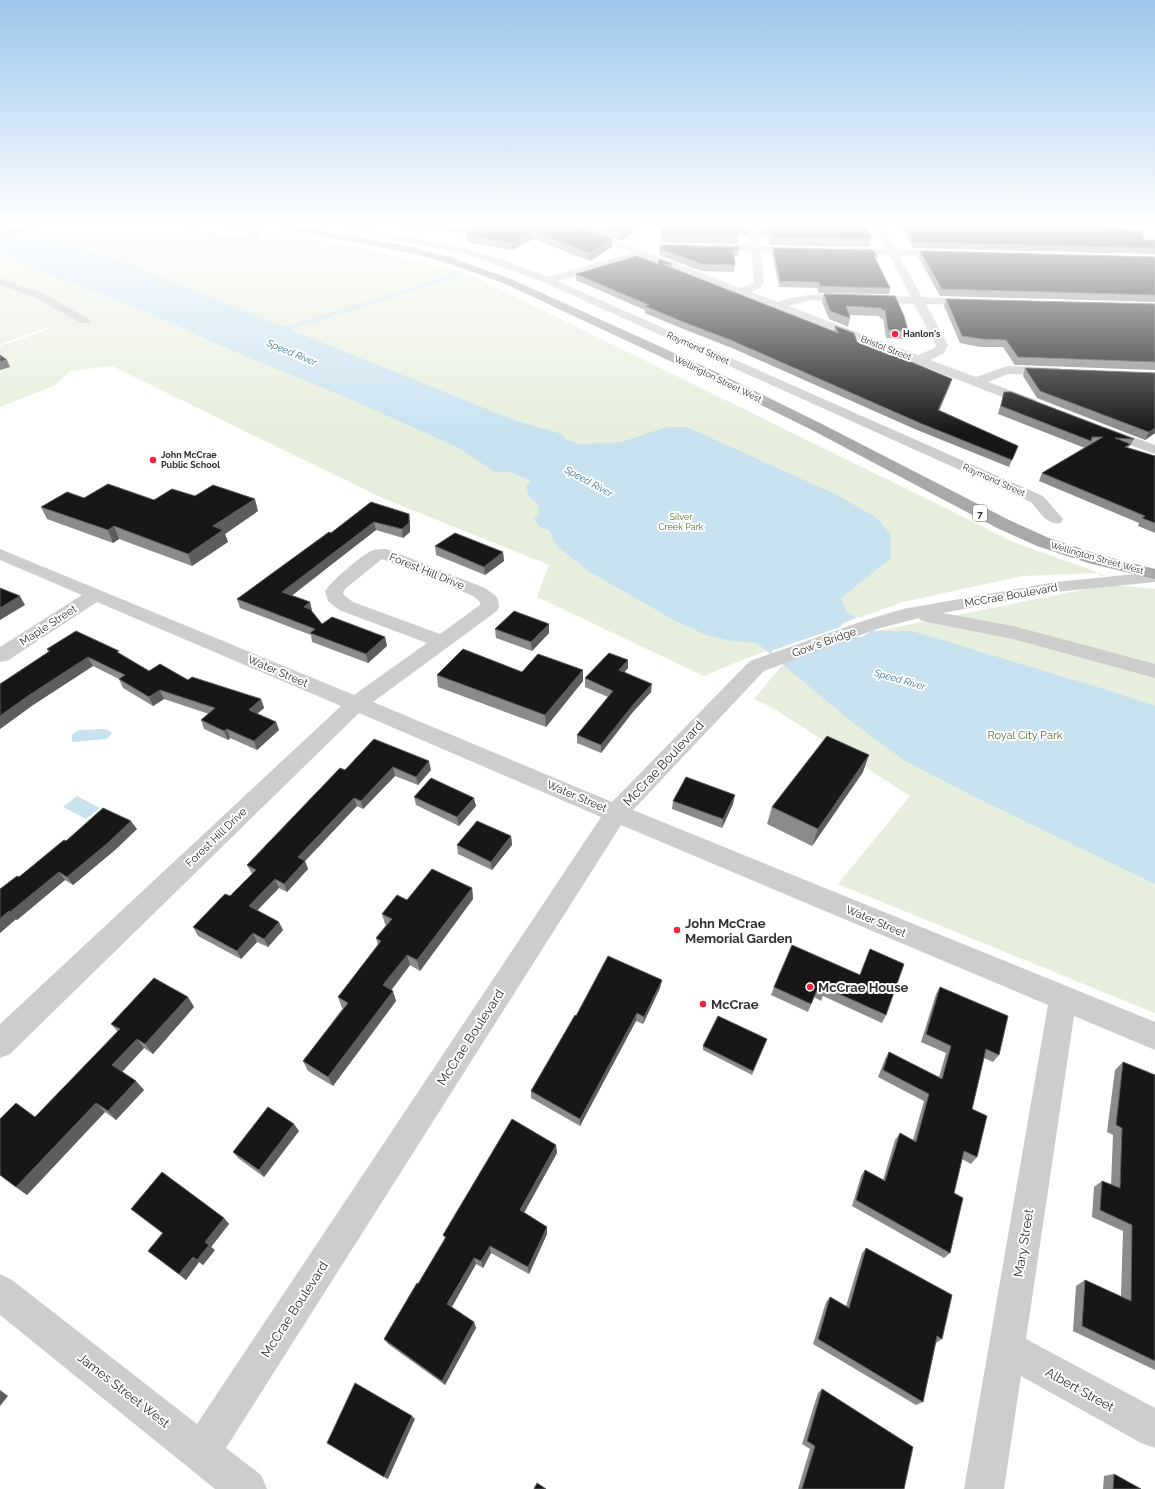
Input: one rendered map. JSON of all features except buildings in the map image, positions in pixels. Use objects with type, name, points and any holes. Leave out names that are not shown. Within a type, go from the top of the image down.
[{"type":"main road","name":"Wellington Street West","points":[[531,292],[707,373],[815,426],[1003,524],[1043,542],[1072,552],[1155,575]]},
{"type":"street","points":[[31,292],[85,321]]},
{"type":"street","name":"Raymond Street","points":[[575,292],[1037,499],[1055,519]]},
{"type":"street","name":"Bristol Street","points":[[742,292],[1042,407]]},
{"type":"street","points":[[915,292],[942,345],[940,350],[919,360]]},
{"type":"street","points":[[778,306],[799,299],[811,297],[988,302]]},
{"type":"street","points":[[977,382],[1007,370],[1069,372]]},
{"type":"street","points":[[1092,426],[1155,450]]},
{"type":"street","name":"Water Street","points":[[0,554],[616,813],[1155,1036]]},
{"type":"street","name":"Forest Hill Drive","points":[[0,1044],[356,704],[484,613],[490,607],[489,600],[479,592],[386,554],[373,557],[340,584],[334,591],[335,597],[346,606],[442,642]]},
{"type":"street","name":"McCrae Boulevard","points":[[870,625],[943,607],[1056,587],[1155,575]]},
{"type":"street","name":"Maple Street","points":[[0,656],[96,594]]},
{"type":"street","points":[[912,614],[953,619],[1155,671]]},
{"type":"street","name":"Gow's Bridge","points":[[779,658],[870,625]]},
{"type":"street","name":"McCrae Boulevard","points":[[201,1452],[616,813],[743,679],[758,666],[779,658]]},
{"type":"street","name":"Mary Street","points":[[984,1489],[1063,998]]},
{"type":"street","name":"James Street West","points":[[0,1292],[247,1489]]},
{"type":"street","name":"Albert Street","points":[[1006,1348],[1155,1429]]},
{"type":"green space","name":"Silver Creek Park","points":[[0,292],[507,292],[1013,542],[1105,575],[1101,576],[1098,573],[1023,576],[903,602],[744,659],[704,676],[537,597],[549,565],[382,498],[112,366],[70,371],[55,385],[0,407],[0,346],[52,328],[50,327],[0,344]]},
{"type":"green space","name":"Royal City Park","points":[[1102,586],[1155,589],[1155,1013],[838,884],[910,796],[773,708],[754,699],[782,665],[876,631]]},
{"type":"water","name":"Speed River","points":[[96,292],[198,292],[514,420],[562,434],[565,439],[579,444],[621,442],[667,427],[687,427],[837,495],[877,518],[891,535],[891,558],[841,598],[846,611],[876,631],[912,631],[1114,692],[1155,706],[1155,884],[981,800],[905,761],[852,722],[757,643],[731,641],[706,635],[672,619],[588,571],[557,546],[549,530],[540,527],[534,519],[539,514],[538,504],[529,497],[526,486],[531,481],[510,472],[495,472],[459,448],[357,402],[247,357],[151,314]]},
{"type":"water","points":[[106,729],[112,733],[107,739],[72,742],[72,735],[78,730]]},
{"type":"water","points":[[77,796],[100,808],[86,819],[63,807]]},
{"type":"pier","points":[[858,617],[875,629],[862,637],[851,637],[783,662],[771,651],[840,627],[844,623]]},
{"type":"waterway","points":[[282,330],[402,292]]},
{"type":"waterway","points":[[282,330],[286,329]]},
{"type":"waterway","points":[[278,331],[282,330]]},
{"type":"place","name":"Hanlon's","points":[[895,334]]},
{"type":"place","name":"John McCrae Public School","points":[[153,460]]},
{"type":"place","name":"John McCrae Memorial Garden","points":[[677,930]]},
{"type":"place","name":"McCrae House","points":[[810,987]]},
{"type":"place","name":"McCrae","points":[[703,1004]]}]
